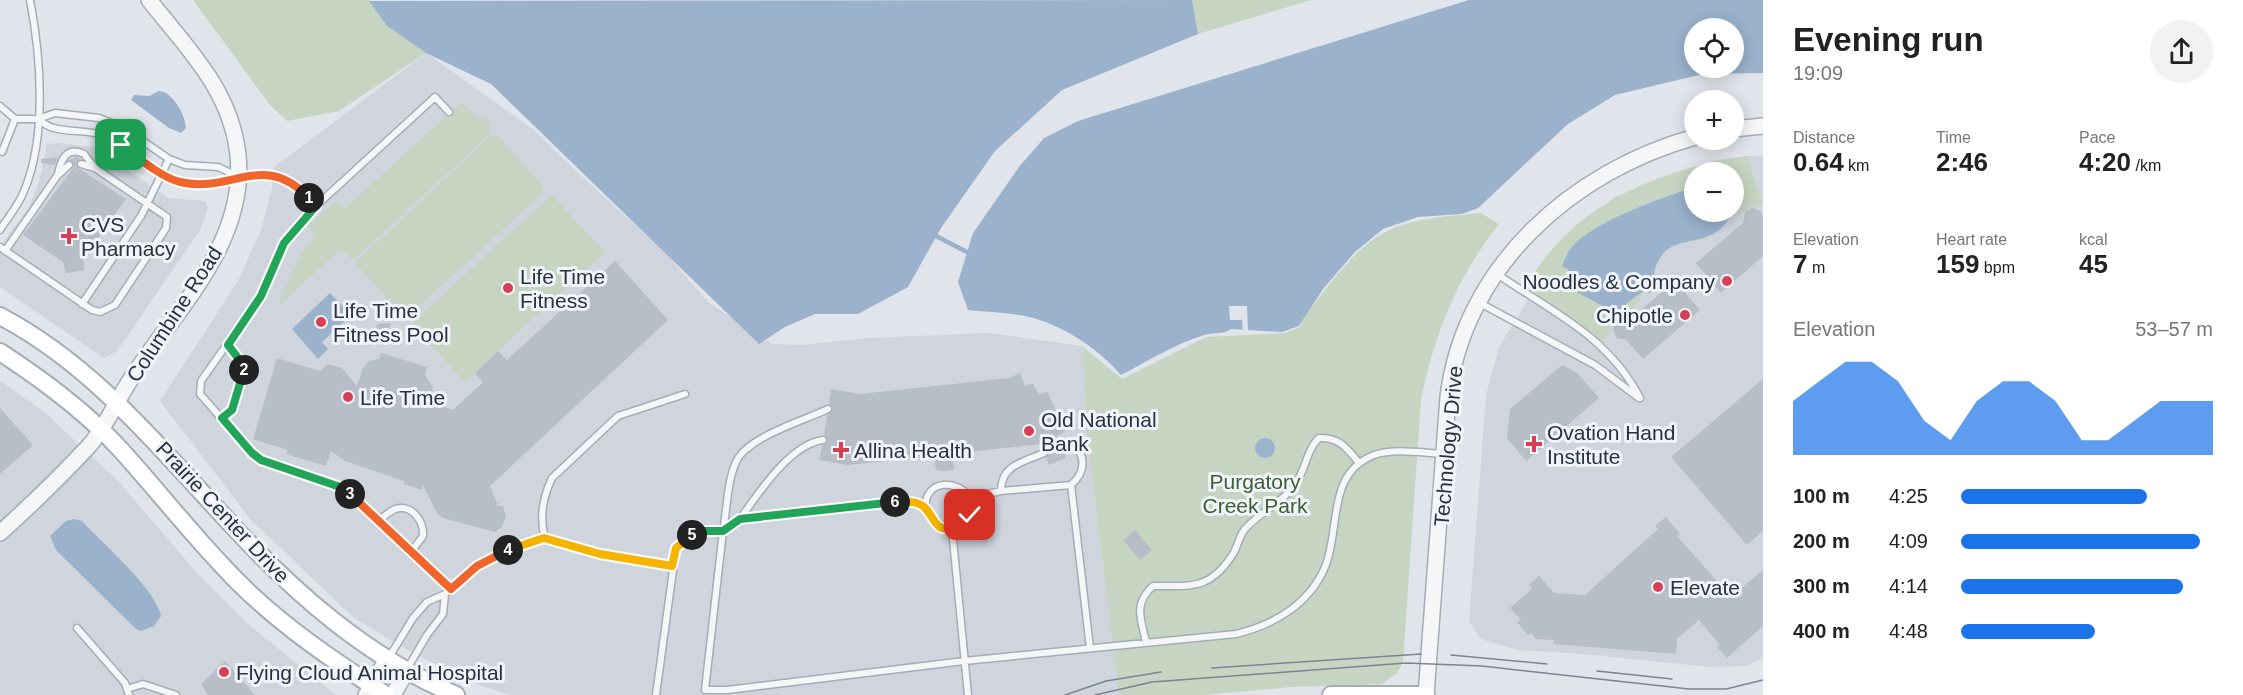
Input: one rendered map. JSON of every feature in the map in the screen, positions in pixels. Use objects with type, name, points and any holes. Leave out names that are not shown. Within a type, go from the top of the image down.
[{"type":"main road","name":"Prairie Center Drive","points":[[0,316],[60,353],[141,424],[230,524],[301,594],[337,625],[387,659],[456,695]]},
{"type":"main road","name":"Prairie Center Drive","points":[[0,352],[41,379],[101,430],[207,550],[266,609],[369,690],[386,695]]},
{"type":"main road","points":[[1331,695],[1426,695]]},
{"type":"street","name":"Columbine Road","points":[[0,533],[89,446],[101,430],[129,382],[203,278],[230,222],[239,177],[238,154],[232,126],[215,83],[149,0]]},
{"type":"street","points":[[1744,128],[1763,126]]},
{"type":"street","name":"Technology Drive","points":[[1426,695],[1450,378],[1463,336],[1478,302],[1496,273],[1544,218],[1588,183],[1640,156],[1684,141]]},
{"type":"street","points":[[369,690],[387,659]]},
{"type":"street","points":[[393,695],[407,670]]},
{"type":"lane","points":[[0,230],[22,196],[30,174],[38,119],[38,66],[30,0]]},
{"type":"lane","points":[[449,112],[435,97],[316,206],[284,243],[261,296],[199,388],[200,394],[252,453],[261,460],[343,488],[451,589]]},
{"type":"lane","points":[[0,106],[15,119],[38,119],[55,112],[99,118],[124,128],[169,159],[196,166],[218,167],[239,177]]},
{"type":"lane","points":[[2,152],[15,119]]},
{"type":"lane","points":[[38,119],[53,128],[91,131],[110,138],[174,180],[190,184],[217,184],[239,177],[277,176],[295,184],[316,206]]},
{"type":"lane","points":[[57,176],[61,160],[67,153],[84,154],[95,168]]},
{"type":"lane","points":[[82,304],[148,202],[169,159]]},
{"type":"lane","points":[[69,165],[57,176],[3,249],[82,304],[100,312],[115,305],[166,228],[167,217],[95,168],[81,164]]},
{"type":"lane","points":[[1478,302],[1595,365],[1640,398],[1630,379],[1591,335],[1496,273]]},
{"type":"lane","points":[[222,418],[232,410],[245,367],[228,345]]},
{"type":"lane","points":[[544,538],[540,522],[552,477],[618,416],[685,394]]},
{"type":"lane","points":[[828,409],[758,441],[744,450],[735,465],[723,531],[705,690],[727,690],[964,661],[1236,634],[1277,620],[1293,608],[1314,585],[1325,566],[1335,508],[1344,480],[1359,463],[1376,454],[1444,454]]},
{"type":"lane","points":[[1146,642],[1140,610],[1143,596],[1153,586],[1198,585],[1214,577],[1236,550],[1243,531],[1294,487],[1307,462],[1311,446],[1319,438],[1333,437],[1346,447],[1359,463]]},
{"type":"lane","points":[[656,695],[676,548],[689,536],[703,531],[723,531],[740,519],[767,480],[806,444],[823,440]]},
{"type":"lane","points":[[971,498],[1001,491],[1071,485],[1081,476],[1084,469],[1081,455],[1077,447],[1070,443],[1061,446]]},
{"type":"lane","points":[[1001,491],[1001,478],[1007,470],[1044,453]]},
{"type":"lane","points":[[740,519],[906,501],[924,507],[934,522],[952,529],[965,522],[972,507],[971,498],[960,486],[947,484],[934,489],[925,501],[924,507]]},
{"type":"lane","points":[[1071,485],[1090,648]]},
{"type":"lane","points":[[378,521],[392,510],[399,508],[418,517],[423,536],[411,552]]},
{"type":"lane","points":[[952,529],[968,695]]},
{"type":"lane","points":[[387,659],[413,618],[427,602],[445,594],[477,566],[516,546],[544,538],[600,554],[672,566]]},
{"type":"lane","points":[[407,670],[427,635],[443,614],[445,594]]},
{"type":"lane","points":[[76,628],[125,683],[128,692],[143,684],[176,695]]},
{"type":"shaded area","points":[[426,53],[533,129],[664,251],[708,302],[773,344],[800,345],[869,338],[989,333],[1082,346],[1087,435],[1119,695],[511,695],[467,681],[398,645],[352,616],[251,520],[160,401],[238,281],[261,230],[272,188],[274,167]]},
{"type":"shaded area","points":[[47,144],[94,147],[168,198],[205,201],[208,208],[200,230],[117,351],[104,358],[0,287],[0,246],[29,207],[39,182]]},
{"type":"shaded area","points":[[1747,156],[1763,156],[1763,658],[1747,666],[1711,667],[1572,653],[1517,650],[1484,640],[1469,621],[1486,395],[1499,347],[1530,296],[1614,197],[1684,172],[1684,222],[1744,222],[1744,162],[1710,162]]},
{"type":"shaded area","points":[[0,381],[43,411],[119,482],[197,573],[249,625],[336,695],[0,695]]},
{"type":"green space","points":[[193,0],[370,0],[387,26],[426,53],[339,111],[287,121],[270,105]]},
{"type":"green space","points":[[1192,0],[1311,0],[1198,34]]},
{"type":"green space","points":[[462,102],[478,118],[489,119],[490,134],[355,258],[350,258],[341,249],[277,307],[302,251],[316,235],[308,226],[336,201],[344,209]]},
{"type":"green space","name":"Life Time Fitness","points":[[490,136],[498,136],[543,186],[543,193],[410,314],[402,314],[355,263]]},
{"type":"green space","points":[[1747,156],[1763,204],[1744,211],[1744,162],[1713,162]]},
{"type":"green space","points":[[1684,170],[1684,222],[1725,222],[1705,240],[1679,242],[1664,252],[1655,267],[1653,279],[1626,320],[1614,325],[1601,345],[1523,292],[1542,262],[1564,236],[1589,215],[1617,197]]},
{"type":"green space","name":"Life Time Fitness","points":[[552,195],[605,252],[465,382],[411,324]]},
{"type":"green space","name":"Purgatory Creek Park","points":[[1481,213],[1499,224],[1471,265],[1449,308],[1426,376],[1421,400],[1403,662],[1397,673],[1382,684],[1291,687],[1204,695],[1119,695],[1087,435],[1082,346],[1122,379],[1206,337],[1285,333],[1300,327],[1314,303],[1349,261],[1381,235],[1414,222]]},
{"type":"water","points":[[1192,0],[1198,34],[1062,90],[995,151],[941,228],[908,287],[858,314],[815,314],[785,327],[759,344],[491,84],[426,53],[387,26],[369,1]]},
{"type":"water","points":[[1469,0],[1763,0],[1763,73],[1744,73],[1744,18],[1684,18],[1684,78],[1686,78],[1615,95],[1568,124],[1478,208],[1462,214],[1418,217],[1383,229],[1355,252],[1323,289],[1299,326],[1282,332],[1231,329],[1204,335],[1172,348],[1121,375],[1088,345],[1047,323],[1019,315],[968,310],[958,282],[973,233],[1019,167],[1044,138],[1078,121]]},
{"type":"water","points":[[159,91],[169,95],[181,110],[186,128],[181,133],[169,128],[131,100],[134,95],[149,96]]},
{"type":"water","points":[[1684,191],[1684,222],[1726,222],[1713,234],[1677,245],[1666,251],[1658,261],[1653,279],[1649,283],[1654,289],[1649,293],[1645,290],[1627,303],[1624,313],[1616,313],[1569,288],[1572,277],[1568,269],[1562,266],[1570,249],[1594,229],[1664,197]]},
{"type":"water","name":"Life Time Fitness Pool","points":[[330,293],[351,315],[322,342],[328,349],[318,359],[292,329]]},
{"type":"water","points":[[1265,438],[1272,441],[1275,448],[1272,455],[1265,458],[1258,455],[1255,448],[1258,441]]},
{"type":"water","points":[[74,519],[82,521],[149,593],[161,616],[154,626],[141,631],[136,629],[56,550],[50,536],[66,521]]},
{"type":"pier","points":[[1229,306],[1247,306],[1248,332],[1243,332],[1242,320],[1230,320]]},
{"type":"building","points":[[58,157],[55,165],[41,163],[41,159]]},
{"type":"building","name":"CVS Pharmacy","points":[[77,157],[80,159],[76,163],[78,168],[126,199],[83,260],[85,270],[66,273],[63,262],[23,235],[74,167],[73,162],[69,160]]},
{"type":"building","points":[[1753,208],[1760,211],[1763,217],[1763,256],[1721,293],[1696,263],[1744,222],[1745,212]]},
{"type":"building","name":"Life Time","points":[[615,261],[668,320],[490,486],[498,506],[503,506],[506,516],[502,527],[495,532],[443,518],[437,513],[423,485],[422,490],[404,484],[404,481],[345,461],[331,451],[326,466],[286,454],[288,450],[253,439],[277,358],[320,371],[328,364],[342,368],[357,386],[363,368],[369,361],[379,359],[381,353],[427,367],[425,375],[433,387],[430,402],[453,410],[483,382],[475,373],[498,351],[507,360]]},
{"type":"building","points":[[1675,281],[1700,310],[1643,359],[1626,340],[1616,338],[1613,327],[1619,320],[1629,320]]},
{"type":"building","points":[[391,323],[384,346],[376,340],[374,331],[378,324]]},
{"type":"building","points":[[1562,365],[1577,373],[1599,398],[1526,461],[1507,438],[1510,409]]},
{"type":"building","points":[[1020,373],[1025,386],[1033,383],[1039,395],[1047,391],[1065,432],[1057,436],[1059,441],[1056,447],[1063,451],[1066,458],[1049,465],[1046,458],[1049,452],[1042,448],[1041,444],[952,454],[954,470],[945,471],[936,470],[934,456],[848,465],[819,460],[822,446],[828,441],[824,435],[827,415],[833,410],[829,404],[831,389],[860,394],[1009,378]]},
{"type":"building","points":[[1763,379],[1763,531],[1747,545],[1671,457]]},
{"type":"building","points":[[0,408],[33,445],[0,474]]},
{"type":"building","name":"Elevate","points":[[1666,517],[1680,534],[1677,536],[1731,597],[1763,570],[1763,626],[1727,658],[1717,647],[1720,645],[1699,620],[1677,639],[1676,654],[1553,644],[1554,640],[1536,639],[1531,633],[1528,635],[1517,622],[1521,620],[1510,608],[1532,589],[1529,585],[1539,576],[1554,593],[1585,595],[1658,529],[1655,526]]},
{"type":"building","points":[[1135,530],[1152,550],[1140,560],[1123,540]]},
{"type":"building","name":"Flying Cloud Animal Hospital","points":[[225,661],[255,695],[208,695],[201,684]]},
{"type":"waterway","points":[[936,236],[967,252]]},
{"type":"tram line","points":[[1212,668],[1421,654]]},
{"type":"tram line","points":[[1451,655],[1547,664]]},
{"type":"tram line","points":[[1095,695],[1152,682],[1406,663],[1482,666],[1689,689],[1726,689],[1763,680]]},
{"type":"tram line","points":[[1597,671],[1672,679]]},
{"type":"tram line","points":[[1065,695],[1106,681],[1161,672]]},
{"type":"place","name":"CVS Pharmacy","points":[[69,236]]},
{"type":"place","name":"Noodles & Company","points":[[1727,281]]},
{"type":"place","name":"Life Time Fitness","points":[[508,288]]},
{"type":"place","name":"Chipotle","points":[[1685,315]]},
{"type":"place","name":"Life Time Fitness Pool","points":[[321,322]]},
{"type":"place","name":"Life Time","points":[[348,397]]},
{"type":"place","name":"Old National Bank","points":[[1029,431]]},
{"type":"place","name":"Ovation Hand Institute","points":[[1534,444]]},
{"type":"place","name":"Allina Health","points":[[841,450]]},
{"type":"place","name":"Elevate","points":[[1658,587]]},
{"type":"place","name":"Flying Cloud Animal Hospital","points":[[224,672]]},
{"type":"route","points":[[121,145],[174,180],[190,184],[217,184],[239,177],[260,174],[277,176],[295,184],[316,206],[291,232],[284,243],[261,296],[228,345],[245,367],[232,410],[222,418],[252,453],[261,460],[343,488],[451,589],[477,566],[516,546],[544,538],[600,554],[672,566],[676,548],[689,536],[703,531],[723,531],[740,519],[906,501],[924,507],[934,522],[944,528],[952,529],[960,526],[970,515]]}]
